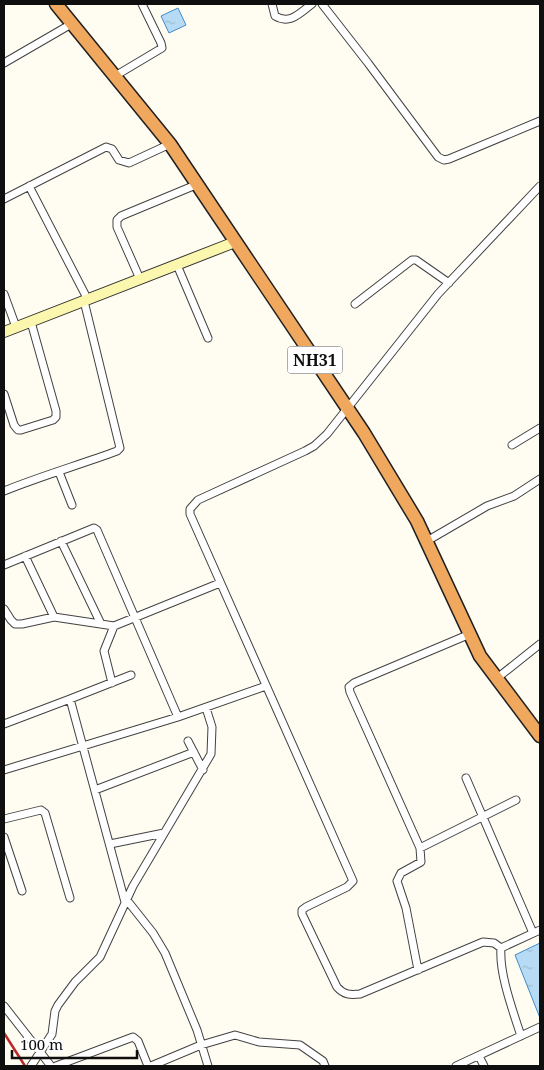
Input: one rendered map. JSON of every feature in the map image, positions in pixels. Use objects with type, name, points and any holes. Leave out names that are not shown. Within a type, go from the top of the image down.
[{"type":"highway","name":"NH31","points":[[56,4],[170,144],[347,408],[388,472],[427,541],[480,656],[540,736]]},
{"type":"street","points":[[115,76],[162,48],[162,43],[142,4]]},
{"type":"street","points":[[272,4],[275,16],[284,20],[293,20],[312,4]]},
{"type":"street","points":[[322,4],[438,157],[444,160],[449,159],[540,121]]},
{"type":"street","points":[[4,63],[73,23]]},
{"type":"street","points":[[4,199],[106,147],[112,148],[119,160],[129,163],[170,144]]},
{"type":"street","points":[[140,279],[117,227],[117,220],[121,216],[198,184]]},
{"type":"street","points":[[4,491],[120,448],[86,300],[29,186]]},
{"type":"street","points":[[501,948],[494,943],[483,942],[360,994],[350,995],[343,993],[337,987],[302,914],[302,910],[306,906],[347,887],[353,881],[190,514],[192,506],[198,500],[314,446],[327,434],[438,294],[540,186]]},
{"type":"street","points":[[4,332],[235,242]]},
{"type":"street","points":[[355,304],[412,260],[416,260],[449,283]]},
{"type":"street","points":[[177,265],[208,338]]},
{"type":"street","points":[[4,294],[16,327]]},
{"type":"street","points":[[4,394],[14,425],[18,430],[53,420],[56,417],[56,411],[30,322]]},
{"type":"street","points":[[512,445],[540,428]]},
{"type":"street","points":[[59,472],[72,504]]},
{"type":"street","points":[[427,541],[487,506],[514,496],[540,479]]},
{"type":"street","points":[[4,565],[90,528],[97,530],[178,717]]},
{"type":"street","points":[[61,540],[102,624]]},
{"type":"street","points":[[25,556],[54,617]]},
{"type":"street","points":[[4,608],[11,620],[16,624],[54,617],[114,626],[220,583]]},
{"type":"street","points":[[112,683],[104,651],[114,626]]},
{"type":"street","points":[[418,970],[406,908],[397,881],[401,873],[421,862],[420,848],[349,687],[354,683],[470,634]]},
{"type":"street","points":[[496,679],[540,644]]},
{"type":"street","points":[[4,724],[131,675]]},
{"type":"street","points":[[4,770],[178,717],[266,686]]},
{"type":"street","points":[[70,700],[126,901],[153,933],[165,953],[197,1030],[208,1066]]},
{"type":"street","points":[[31,1066],[52,1034],[58,1005],[75,982],[100,957],[126,901],[211,754],[212,727],[206,708]]},
{"type":"street","points":[[188,741],[203,770]]},
{"type":"street","points":[[95,790],[194,752]]},
{"type":"street","points":[[466,778],[482,817],[537,931],[501,948]]},
{"type":"street","points":[[420,848],[516,800]]},
{"type":"street","points":[[4,819],[41,810],[45,812],[70,898]]},
{"type":"street","points":[[110,844],[164,833]]},
{"type":"street","points":[[4,837],[22,891]]},
{"type":"street","points":[[501,948],[510,1002],[521,1036]]},
{"type":"street","points":[[4,1006],[51,1066]]},
{"type":"street","points":[[456,1066],[540,1027]]},
{"type":"street","points":[[56,1066],[133,1037],[138,1041],[149,1066],[234,1035],[259,1042],[295,1044],[323,1061],[325,1066]]},
{"type":"street","points":[[479,1056],[484,1066]]},
{"type":"water","points":[[178,8],[186,25],[169,33],[161,16]]},
{"type":"water","points":[[540,943],[540,1018],[515,955]]},
{"type":"railway","points":[[4,1033],[25,1066]]}]
